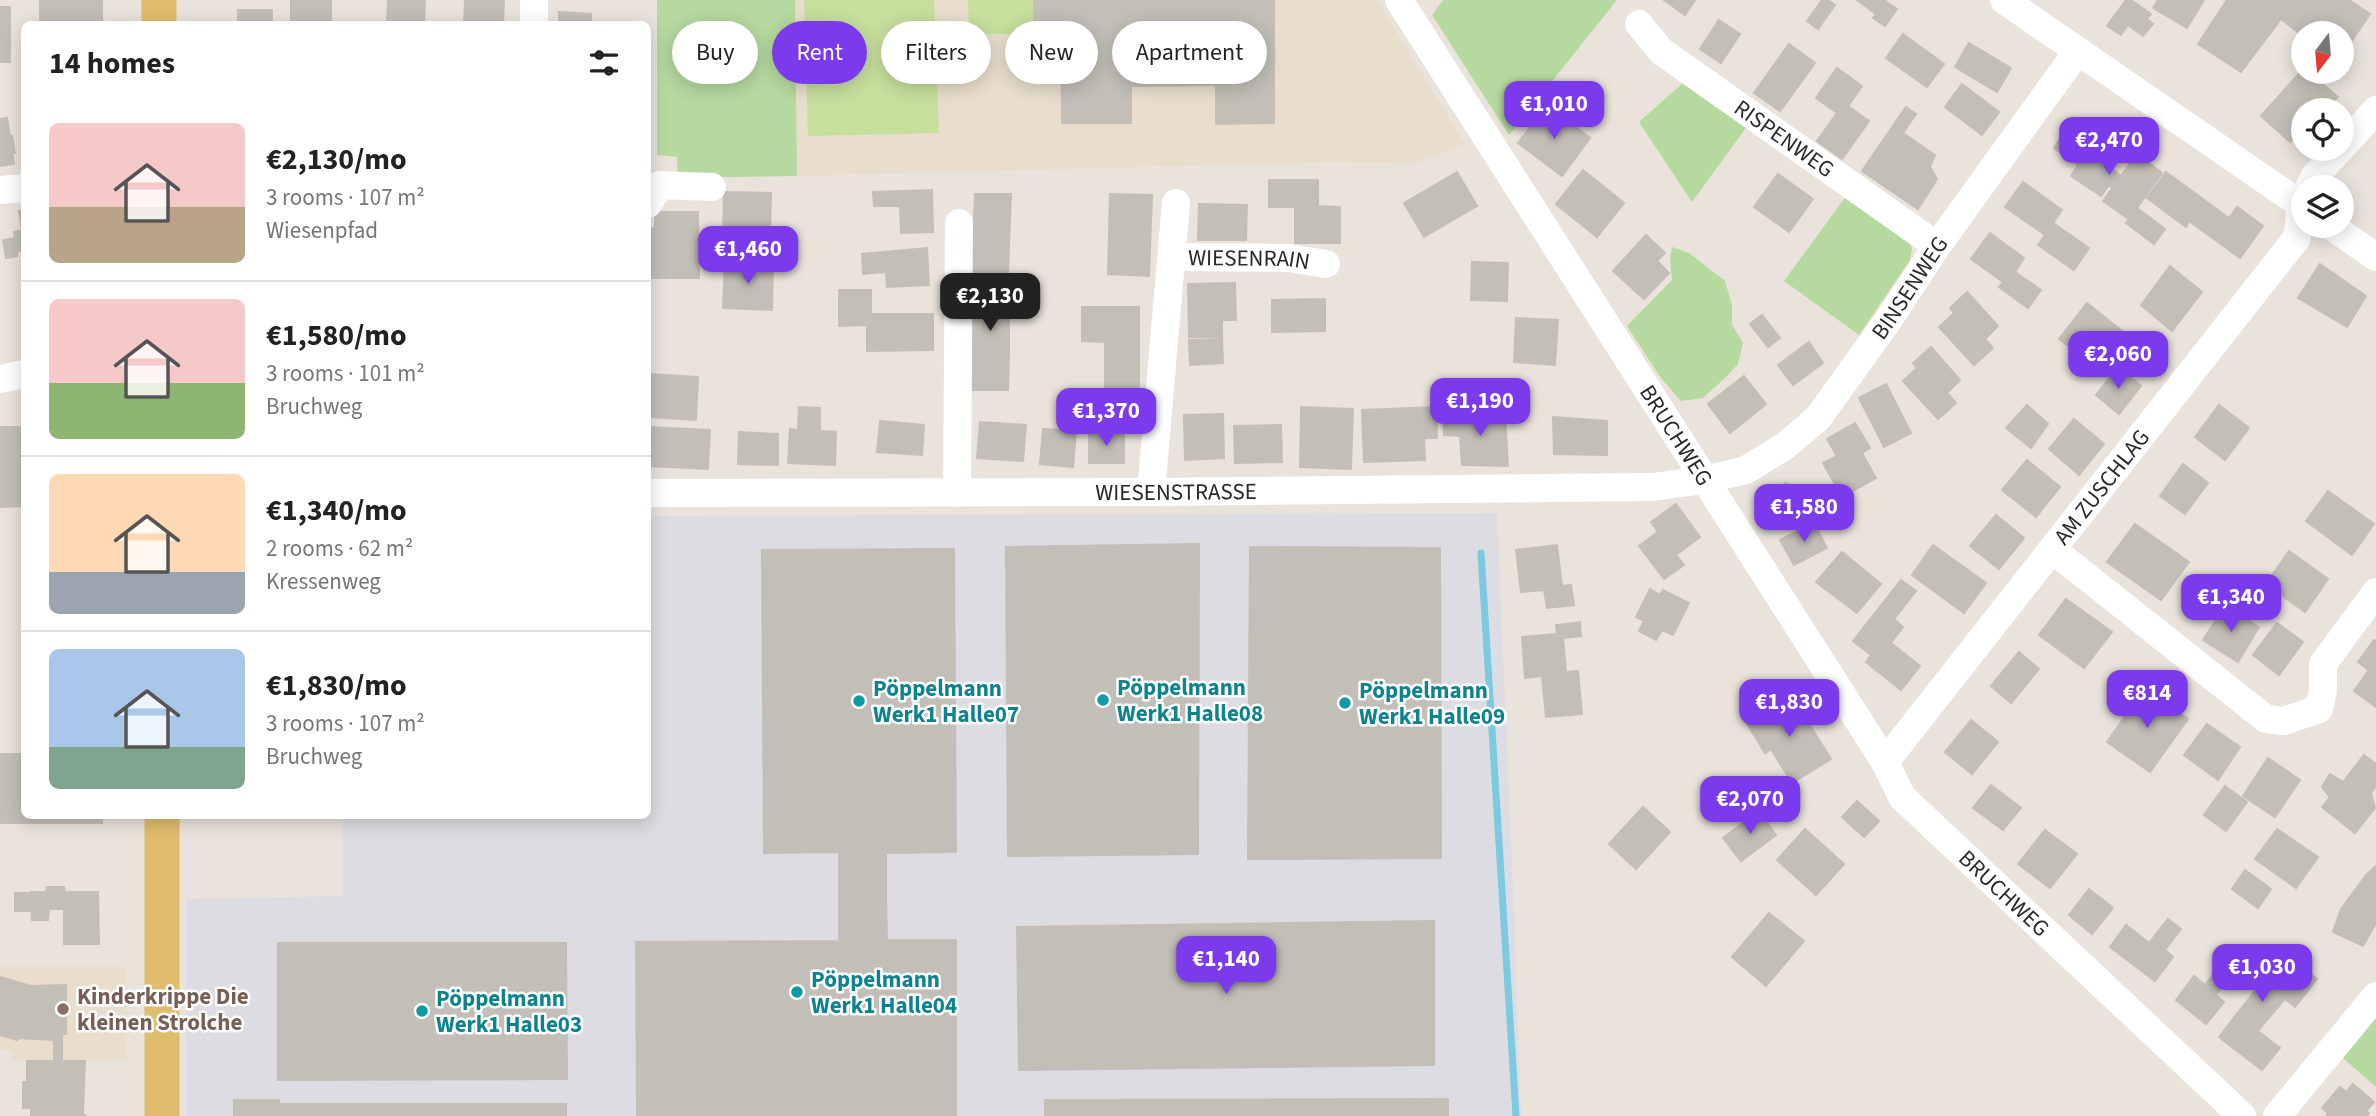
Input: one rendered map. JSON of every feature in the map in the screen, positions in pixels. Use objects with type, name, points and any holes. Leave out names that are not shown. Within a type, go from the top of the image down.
[{"type":"main road","points":[[159,0],[159,21]]},
{"type":"main road","points":[[162,819],[162,1116]]},
{"type":"street","points":[[534,0],[534,21]]},
{"type":"street","name":"BRUCHWEG","points":[[1399,0],[1885,762],[1902,797],[2242,1116]]},
{"type":"street","points":[[2004,0],[2077,52],[2291,191]]},
{"type":"street","name":"RISPENWEG","points":[[1639,24],[1661,51],[1937,246]]},
{"type":"street","name":"BINSENWEG","points":[[1704,480],[1746,470],[1785,446],[1818,418],[1937,246],[2077,52]]},
{"type":"street","points":[[2354,134],[2376,110]]},
{"type":"street","points":[[2316,175],[2329,161]]},
{"type":"street","points":[[651,199],[660,185],[712,187]]},
{"type":"street","points":[[0,190],[21,188]]},
{"type":"street","name":"WIESENRAIN","points":[[1152,492],[1176,203]]},
{"type":"street","points":[[957,493],[959,223]]},
{"type":"street","name":"AM ZUSCHLAG","points":[[1885,762],[2296,238]]},
{"type":"street","points":[[2348,238],[2376,257]]},
{"type":"street","name":"WIESENRAIN","points":[[1172,257],[1289,258],[1326,264]]},
{"type":"street","points":[[0,379],[21,375]]},
{"type":"street","name":"WIESENSTRASSE","points":[[651,493],[1640,487],[1704,480]]},
{"type":"street","points":[[2053,550],[2266,719],[2284,721],[2319,709],[2323,691],[2323,664],[2376,592]]},
{"type":"street","points":[[2277,1116],[2376,996]]},
{"type":"shaded area","points":[[795,0],[1377,0],[1465,144],[1415,163],[1329,162],[797,176],[796,84],[867,84],[867,21],[795,21]]},
{"type":"shaded area","points":[[1497,513],[1521,1116],[186,1116],[186,899],[343,896],[343,819],[651,819],[651,516]]},
{"type":"shaded area","name":"Kinderkrippe Die kleinen Strolche","points":[[0,967],[126,967],[127,1060],[12,1061],[12,1050],[0,1050]]},
{"type":"green space","points":[[657,0],[795,0],[795,21],[772,21],[772,84],[796,84],[797,176],[678,178],[677,157],[657,155]]},
{"type":"green space","points":[[804,0],[934,0],[935,21],[881,21],[881,84],[937,84],[939,133],[808,136],[806,84],[867,84],[867,21],[805,21]]},
{"type":"green space","points":[[968,0],[1034,0],[1035,21],[1005,21],[1005,34],[991,34],[991,21],[969,21]]},
{"type":"green space","points":[[1443,0],[1617,0],[1509,135],[1432,15]]},
{"type":"green space","points":[[1683,83],[1748,125],[1692,202],[1639,122]]},
{"type":"green space","points":[[1847,195],[1908,239],[1912,249],[1910,260],[1859,335],[1784,281]]},
{"type":"green space","points":[[1672,247],[1689,253],[1725,281],[1732,305],[1732,325],[1743,343],[1738,364],[1726,377],[1703,398],[1681,401],[1661,378],[1627,326],[1672,280]]},
{"type":"green space","points":[[2376,1017],[2376,1087],[2343,1058]]},
{"type":"building","points":[[40,0],[102,0],[102,21],[40,21]]},
{"type":"building","points":[[291,0],[331,0],[331,21],[291,21]]},
{"type":"building","points":[[388,0],[425,0],[424,21],[387,21]]},
{"type":"building","points":[[465,0],[504,0],[503,21],[464,21]]},
{"type":"building","points":[[1034,0],[1274,0],[1274,123],[1216,124],[1216,85],[1131,86],[1131,123],[1062,123],[1062,84],[1098,84],[1098,21],[1035,21]]},
{"type":"building","points":[[1664,0],[1695,0],[1685,15]]},
{"type":"building","points":[[1822,0],[1828,0],[1835,5],[1818,29],[1807,21]]},
{"type":"building","points":[[1857,0],[1886,0],[1876,14]]},
{"type":"building","points":[[2126,0],[2131,0],[2151,14],[2147,19],[2153,24],[2143,36],[2128,25],[2121,35],[2107,26]]},
{"type":"building","points":[[2158,0],[2204,0],[2187,28],[2153,8]]},
{"type":"building","points":[[2227,0],[2349,0],[2370,14],[2354,37],[2354,21],[2291,21],[2291,27],[2281,19],[2241,72],[2198,44]]},
{"type":"building","points":[[1885,1],[1897,9],[1885,26],[1873,18]]},
{"type":"building","points":[[0,7],[10,7],[10,62],[0,62]]},
{"type":"building","points":[[238,10],[272,10],[272,21],[238,21]]},
{"type":"building","points":[[559,12],[591,14],[591,21],[559,21]]},
{"type":"building","points":[[1719,20],[1740,34],[1721,63],[1700,49]]},
{"type":"building","points":[[1903,34],[1944,64],[1927,87],[1886,58]]},
{"type":"building","points":[[1969,43],[2011,68],[1997,92],[1955,67]]},
{"type":"building","points":[[1789,44],[1815,63],[1780,111],[1754,93]]},
{"type":"building","points":[[1837,68],[1862,86],[1848,106],[1869,121],[1842,159],[1817,141],[1837,113],[1816,98]]},
{"type":"building","points":[[2291,82],[2323,84],[2338,97],[2291,98],[2290,142],[2261,116]]},
{"type":"building","points":[[1962,84],[1999,112],[1982,135],[1945,107]]},
{"type":"building","points":[[1547,105],[1590,138],[1562,176],[1518,143]]},
{"type":"building","points":[[1906,107],[1916,114],[1903,133],[1935,155],[1930,167],[1937,179],[1918,209],[1862,171]]},
{"type":"building","points":[[7,118],[9,130],[0,132],[0,119]]},
{"type":"building","points":[[2072,121],[2116,151],[2097,178],[2054,148]]},
{"type":"building","points":[[9,130],[15,153],[12,153],[14,164],[0,166],[0,132]]},
{"type":"building","points":[[2137,154],[2162,173],[2129,219],[2103,201]]},
{"type":"building","points":[[2078,165],[2109,185],[2101,196],[2071,176]]},
{"type":"building","points":[[2106,165],[2121,176],[2113,188],[2097,177]]},
{"type":"building","points":[[1583,170],[1624,203],[1597,237],[1556,204]]},
{"type":"building","points":[[1457,172],[1477,206],[1424,237],[1404,203]]},
{"type":"building","points":[[2166,172],[2229,218],[2237,207],[2263,226],[2240,258],[2189,221],[2186,227],[2147,198]]},
{"type":"building","points":[[1778,174],[1813,199],[1789,232],[1754,207]]},
{"type":"building","points":[[1269,180],[1318,180],[1318,206],[1340,207],[1340,243],[1295,243],[1295,207],[1269,207]]},
{"type":"building","points":[[2023,182],[2062,210],[2053,223],[2089,248],[2074,270],[2038,245],[2045,235],[2005,207]]},
{"type":"building","points":[[932,190],[933,232],[901,233],[900,206],[874,206],[873,192]]},
{"type":"building","points":[[724,192],[771,193],[770,236],[723,235]]},
{"type":"building","points":[[975,194],[1011,194],[1008,273],[972,274]]},
{"type":"building","points":[[1110,194],[1152,195],[1149,276],[1108,274]]},
{"type":"building","points":[[1199,204],[1247,205],[1246,240],[1198,240]]},
{"type":"building","points":[[2137,208],[2165,229],[2154,244],[2126,223]]},
{"type":"building","points":[[655,212],[698,212],[699,278],[651,278],[651,229],[655,228]]},
{"type":"building","points":[[21,230],[21,244],[16,245],[14,232]]},
{"type":"building","points":[[1990,233],[2024,258],[2015,272],[2041,290],[2028,308],[1999,287],[2003,282],[1971,259]]},
{"type":"building","points":[[1646,235],[1665,253],[1657,261],[1669,273],[1644,299],[1613,271]]},
{"type":"building","points":[[15,238],[16,245],[21,244],[17,256],[6,258],[3,240]]},
{"type":"building","points":[[927,248],[929,285],[887,287],[886,272],[863,274],[862,254]]},
{"type":"building","points":[[725,261],[773,263],[772,310],[723,308]]},
{"type":"building","points":[[1472,262],[1508,263],[1507,301],[1471,300]]},
{"type":"building","points":[[2320,264],[2366,296],[2347,327],[2298,298]]},
{"type":"building","points":[[2170,266],[2202,292],[2172,331],[2141,305]]},
{"type":"building","points":[[1235,283],[1236,320],[1222,320],[1222,337],[1189,337],[1188,284]]},
{"type":"building","points":[[839,290],[871,290],[871,314],[933,314],[933,350],[867,351],[867,325],[839,326]]},
{"type":"building","points":[[1967,292],[1998,326],[1985,339],[1993,348],[1974,365],[1939,327],[1954,313],[1950,308]]},
{"type":"building","points":[[1325,299],[1325,331],[1272,332],[1272,300]]},
{"type":"building","points":[[2087,303],[2122,331],[2095,366],[2059,339]]},
{"type":"building","points":[[1082,307],[1139,307],[1139,396],[1105,396],[1105,342],[1082,341]]},
{"type":"building","points":[[970,312],[1009,313],[1009,355],[971,354]]},
{"type":"building","points":[[1762,315],[1780,338],[1768,347],[1750,324]]},
{"type":"building","points":[[1516,318],[1558,320],[1555,365],[1514,362]]},
{"type":"building","points":[[1222,339],[1223,363],[1190,365],[1189,340]]},
{"type":"building","points":[[1809,342],[1823,363],[1793,385],[1778,365]]},
{"type":"building","points":[[1931,347],[1960,380],[1947,393],[1956,403],[1938,419],[1903,381],[1917,368],[1913,363]]},
{"type":"building","points":[[971,354],[1009,355],[1008,390],[971,390]]},
{"type":"building","points":[[2118,367],[2141,386],[2119,414],[2096,395]]},
{"type":"building","points":[[651,374],[698,377],[696,420],[651,417]]},
{"type":"building","points":[[1744,376],[1766,404],[1730,433],[1708,404]]},
{"type":"building","points":[[1886,384],[1911,433],[1884,447],[1859,398]]},
{"type":"building","points":[[2027,405],[2048,424],[2031,448],[2006,428]]},
{"type":"building","points":[[2219,405],[2249,428],[2225,460],[2195,437]]},
{"type":"building","points":[[799,407],[820,408],[820,431],[836,432],[835,465],[788,463],[790,429],[798,430]]},
{"type":"building","points":[[1301,407],[1353,409],[1351,469],[1300,467]]},
{"type":"building","points":[[1436,407],[1437,438],[1424,438],[1425,460],[1364,462],[1362,410]]},
{"type":"building","points":[[1505,413],[1508,466],[1462,465],[1460,436],[1444,435],[1443,415]]},
{"type":"building","points":[[1223,414],[1224,458],[1185,460],[1184,415]]},
{"type":"building","points":[[1553,417],[1607,421],[1607,455],[1554,454]]},
{"type":"building","points":[[2074,419],[2104,444],[2079,475],[2049,449]]},
{"type":"building","points":[[880,421],[924,425],[922,455],[877,452]]},
{"type":"building","points":[[980,422],[1026,425],[1023,461],[977,458]]},
{"type":"building","points":[[1855,423],[1870,448],[1862,453],[1876,478],[1842,497],[1823,463],[1837,456],[1827,439]]},
{"type":"building","points":[[1281,425],[1282,462],[1235,463],[1234,426]]},
{"type":"building","points":[[0,427],[20,427],[21,471],[0,471]]},
{"type":"building","points":[[651,427],[710,430],[708,469],[651,466]]},
{"type":"building","points":[[1043,429],[1076,431],[1073,467],[1040,464]]},
{"type":"building","points":[[739,432],[778,434],[778,465],[738,464]]},
{"type":"building","points":[[1089,434],[1124,434],[1124,463],[1089,463]]},
{"type":"building","points":[[2027,460],[2060,487],[2036,517],[2002,490]]},
{"type":"building","points":[[2183,464],[2208,483],[2185,514],[2160,496]]},
{"type":"building","points":[[0,471],[21,471],[21,506],[0,507]]},
{"type":"building","points":[[1786,483],[1801,508],[1772,525],[1757,500]]},
{"type":"building","points":[[2328,491],[2374,524],[2352,555],[2306,521]]},
{"type":"building","points":[[1676,504],[1700,537],[1676,555],[1684,565],[1664,579],[1639,546],[1658,532],[1651,522]]},
{"type":"building","points":[[1996,515],[2024,538],[1999,569],[1970,546]]},
{"type":"building","points":[[1814,523],[1827,548],[1794,565],[1780,540]]},
{"type":"building","points":[[2135,524],[2189,562],[2161,600],[2107,562]]},
{"type":"building","name":"Pöppelmann Werk1 Halle08","points":[[1199,544],[1198,854],[1008,856],[1006,547]]},
{"type":"building","points":[[1557,545],[1562,586],[1571,585],[1574,605],[1547,608],[1544,590],[1521,592],[1516,550]]},
{"type":"building","points":[[1933,545],[1986,583],[1964,613],[1912,575]]},
{"type":"building","name":"Pöppelmann Werk1 Halle09","points":[[1250,547],[1440,548],[1441,858],[1248,859]]},
{"type":"building","name":"Pöppelmann Werk1 Halle07","points":[[954,549],[956,852],[886,853],[886,896],[839,896],[839,852],[764,853],[762,550]]},
{"type":"building","points":[[2289,551],[2328,579],[2305,612],[2266,584]]},
{"type":"building","points":[[1842,552],[1881,584],[1857,613],[1816,582]]},
{"type":"building","points":[[1901,580],[1916,591],[1894,619],[1903,627],[1891,643],[1920,666],[1901,690],[1866,662],[1871,655],[1853,641]]},
{"type":"building","points":[[1650,589],[1660,595],[1663,590],[1689,603],[1673,635],[1662,630],[1656,640],[1639,631],[1644,621],[1636,617]]},
{"type":"building","points":[[2066,599],[2112,632],[2084,668],[2039,635]]},
{"type":"building","points":[[2225,606],[2259,627],[2238,662],[2203,640]]},
{"type":"building","points":[[1580,622],[1581,636],[1563,638],[1566,672],[1578,671],[1582,714],[1546,717],[1542,676],[1525,678],[1522,637],[1557,634],[1556,625]]},
{"type":"building","points":[[2277,623],[2303,642],[2279,675],[2253,655]]},
{"type":"building","points":[[2374,640],[2376,641],[2376,676],[2358,662]]},
{"type":"building","points":[[2019,652],[2039,669],[2011,703],[1991,686]]},
{"type":"building","points":[[2369,670],[2376,676],[2376,707],[2354,691]]},
{"type":"building","points":[[2145,688],[2188,719],[2150,772],[2107,742]]},
{"type":"building","points":[[1791,695],[1831,759],[1792,783],[1771,749],[1765,753],[1746,722]]},
{"type":"building","points":[[1971,720],[1998,742],[1972,774],[1945,752]]},
{"type":"building","points":[[2207,724],[2240,747],[2218,780],[2184,755]]},
{"type":"building","points":[[0,754],[21,754],[21,819],[102,819],[102,823],[0,823]]},
{"type":"building","points":[[2364,755],[2376,764],[2376,786],[2371,793],[2375,808],[2355,833],[2322,807],[2330,797],[2322,787],[2330,774],[2343,782]]},
{"type":"building","points":[[2268,758],[2300,780],[2275,817],[2243,796]]},
{"type":"building","points":[[1991,785],[2021,808],[2003,830],[1973,808]]},
{"type":"building","points":[[2225,786],[2247,802],[2226,831],[2204,815]]},
{"type":"building","points":[[1857,801],[1879,821],[1864,837],[1842,817]]},
{"type":"building","points":[[1643,807],[1670,832],[1636,869],[1609,844]]},
{"type":"building","points":[[1759,811],[1776,835],[1741,861],[1723,838]]},
{"type":"building","points":[[1805,829],[1844,864],[1816,895],[1777,860]]},
{"type":"building","points":[[2277,829],[2318,857],[2296,888],[2255,859]]},
{"type":"building","points":[[2045,830],[2077,854],[2050,888],[2018,864]]},
{"type":"building","points":[[2376,866],[2376,923],[2363,946],[2333,932],[2341,909]]},
{"type":"building","points":[[2245,870],[2271,889],[2258,908],[2232,889]]},
{"type":"building","points":[[47,887],[64,887],[65,892],[98,892],[99,944],[64,944],[64,909],[49,909],[48,920],[32,920],[31,892],[46,892]]},
{"type":"building","points":[[2089,889],[2113,908],[2092,934],[2069,915]]},
{"type":"building","points":[[15,893],[31,893],[31,911],[15,911]]},
{"type":"building","name":"Pöppelmann Werk1 Halle04","points":[[839,896],[886,896],[887,940],[956,940],[956,1116],[637,1116],[636,942],[839,941]]},
{"type":"building","points":[[1769,913],[1804,941],[1766,986],[1732,957]]},
{"type":"building","points":[[2168,919],[2181,929],[2165,950],[2173,957],[2155,981],[2110,947],[2126,925],[2149,943]]},
{"type":"building","points":[[1434,921],[1434,1065],[1019,1070],[1017,927]]},
{"type":"building","name":"Pöppelmann Werk1 Halle03","points":[[278,943],[566,943],[567,1079],[278,1080]]},
{"type":"building","points":[[2285,953],[2317,979],[2295,1007],[2263,981]]},
{"type":"building","points":[[2222,963],[2234,972],[2216,995],[2224,1002],[2206,1024],[2176,1000],[2194,976],[2205,985]]},
{"type":"building","points":[[0,977],[31,986],[66,985],[66,1034],[62,1034],[62,1061],[54,1061],[54,1040],[17,1040],[0,1035]]},
{"type":"building","points":[[2263,981],[2285,999],[2261,1027],[2240,1010]]},
{"type":"building","points":[[2240,1010],[2261,1027],[2258,1031],[2280,1048],[2262,1070],[2219,1037]]},
{"type":"building","points":[[27,1061],[85,1061],[83,1114],[86,1116],[31,1116],[31,1108],[23,1108],[23,1082],[27,1082]]},
{"type":"building","points":[[2353,1084],[2374,1102],[2366,1111],[2369,1113],[2367,1116],[2326,1116],[2328,1113],[2322,1108],[2340,1087],[2346,1092]]},
{"type":"building","points":[[1448,1099],[1448,1116],[1045,1116],[1045,1100]]},
{"type":"building","points":[[234,1100],[279,1100],[279,1116],[234,1116]]},
{"type":"building","points":[[279,1104],[566,1104],[566,1116],[279,1116]]},
{"type":"waterway","points":[[1481,553],[1516,1116]]},
{"type":"place","name":"Pöppelmann Werk1 Halle08","points":[[1103,700]]},
{"type":"place","name":"Pöppelmann Werk1 Halle07","points":[[859,701]]},
{"type":"place","name":"Pöppelmann Werk1 Halle09","points":[[1345,703]]},
{"type":"place","name":"Pöppelmann Werk1 Halle04","points":[[797,992]]},
{"type":"place","name":"Kinderkrippe Die kleinen Strolche","points":[[63,1009]]},
{"type":"place","name":"Pöppelmann Werk1 Halle03","points":[[422,1011]]}]
